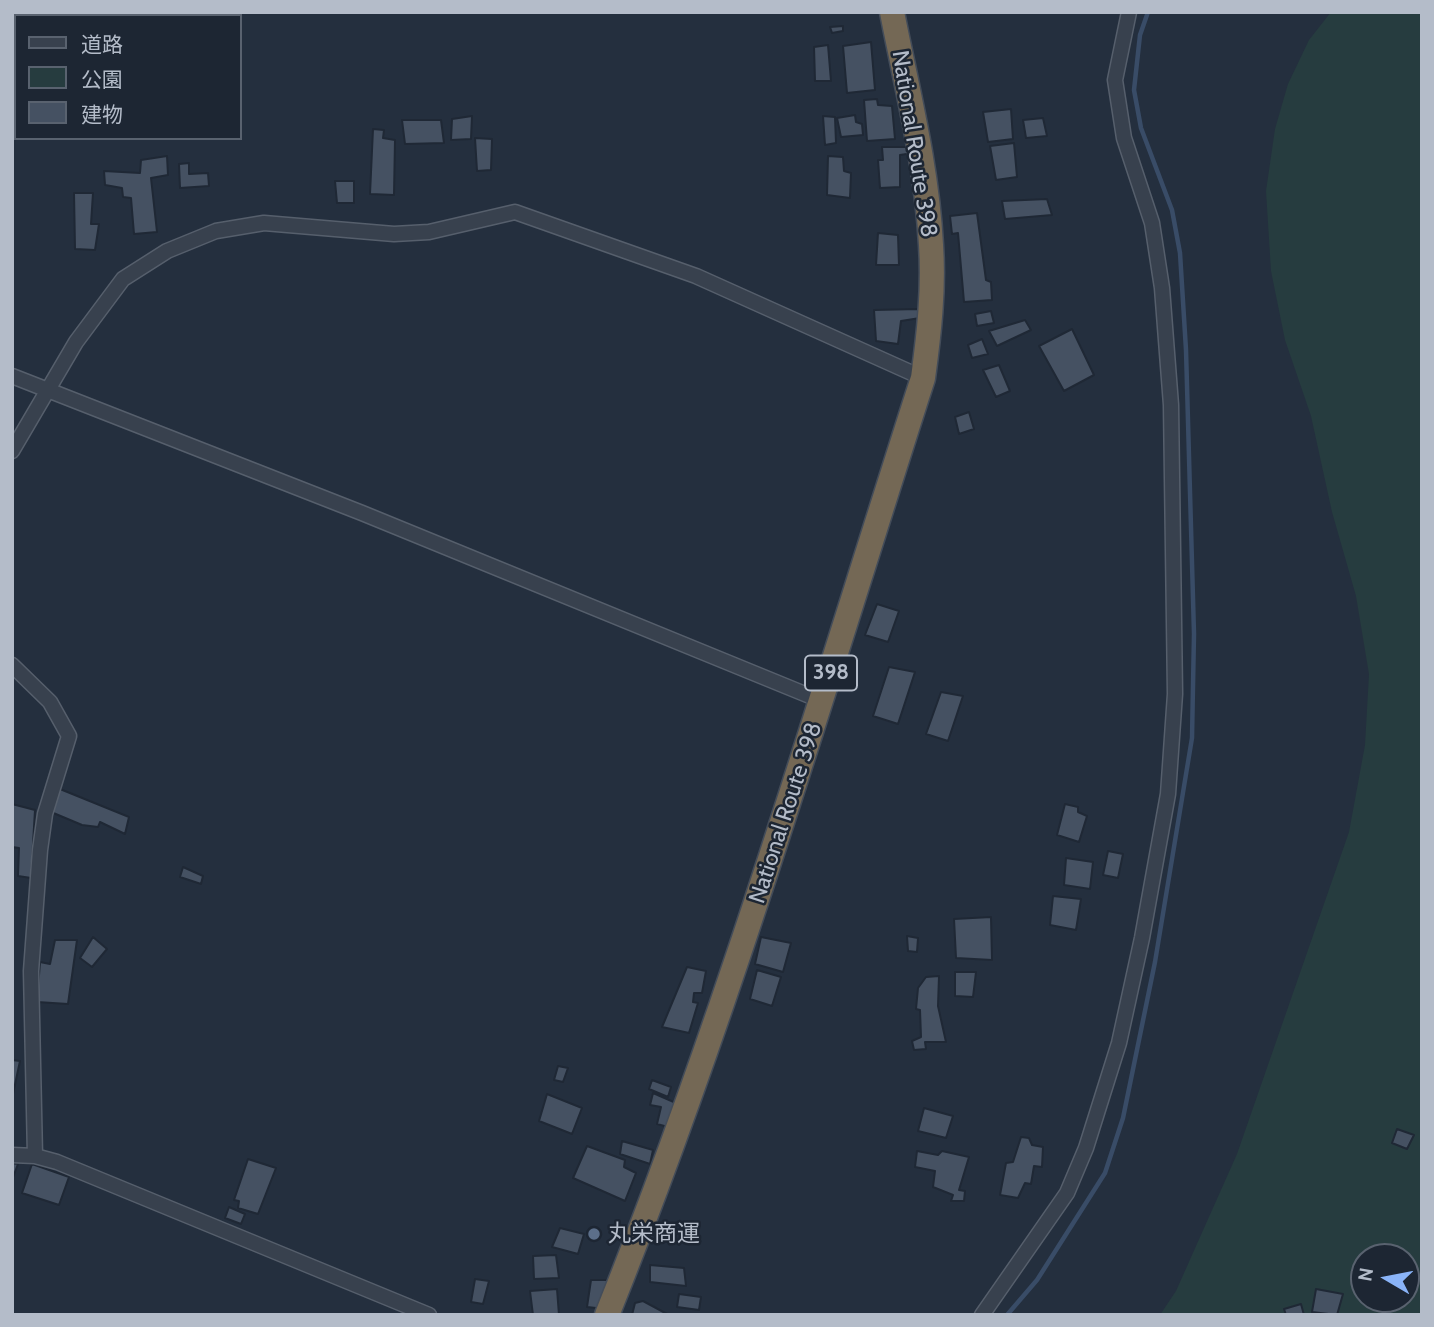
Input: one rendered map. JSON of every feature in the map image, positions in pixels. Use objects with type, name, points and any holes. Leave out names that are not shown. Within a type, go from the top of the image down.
[{"type":"highway","name":"National Route 398","points":[[607,1315],[638,1239],[765,881],[923,378],[931,317],[932,244],[923,168],[892,12]]},
{"type":"street","points":[[982,1315],[1067,1193],[1086,1148],[1119,1043],[1168,794],[1175,694],[1171,405],[1162,288],[1152,223],[1124,138],[1115,80],[1129,12]]},
{"type":"street","points":[[12,452],[76,342],[123,279],[167,251],[216,231],[264,223],[394,234],[429,232],[515,212],[695,276],[923,378]]},
{"type":"street","points":[[12,376],[822,701]]},
{"type":"street","points":[[12,665],[50,702],[69,736],[46,814],[39,863],[31,971],[35,1156]]},
{"type":"street","points":[[12,1155],[35,1156],[429,1315]]},
{"type":"green space","points":[[1331,12],[1422,12],[1422,1315],[1160,1315],[1176,1291],[1237,1154],[1349,832],[1365,745],[1369,674],[1356,596],[1332,512],[1311,416],[1285,340],[1271,271],[1266,191],[1275,129],[1288,84],[1309,40]]},
{"type":"building","points":[[843,26],[843,31],[832,33],[830,27]]},
{"type":"building","points":[[871,42],[875,90],[847,93],[843,46]]},
{"type":"building","points":[[828,45],[831,81],[815,81],[814,47]]},
{"type":"building","points":[[877,99],[878,105],[892,106],[895,139],[867,141],[864,100]]},
{"type":"building","points":[[1011,109],[1013,139],[988,142],[983,112]]},
{"type":"building","points":[[855,115],[856,122],[862,124],[863,135],[841,137],[837,118]]},
{"type":"building","points":[[472,116],[471,139],[451,140],[452,119]]},
{"type":"building","points":[[823,116],[835,117],[836,143],[825,145]]},
{"type":"building","points":[[1043,118],[1047,136],[1026,138],[1023,120]]},
{"type":"building","points":[[402,120],[441,120],[444,143],[405,144]]},
{"type":"building","points":[[373,129],[384,130],[383,138],[395,140],[394,195],[370,194]]},
{"type":"building","points":[[475,138],[492,139],[491,170],[477,171]]},
{"type":"building","points":[[1014,143],[1017,177],[996,180],[990,146]]},
{"type":"building","points":[[882,147],[912,147],[913,153],[900,155],[900,187],[880,188],[878,160],[883,160]]},
{"type":"building","points":[[167,156],[168,175],[151,178],[157,232],[134,234],[131,198],[123,197],[122,188],[105,185],[104,171],[140,173],[141,160]]},
{"type":"building","points":[[828,156],[843,157],[844,171],[851,173],[850,198],[827,195]]},
{"type":"building","points":[[189,163],[189,174],[208,173],[209,186],[180,188],[179,164]]},
{"type":"building","points":[[335,181],[354,181],[354,203],[337,203]]},
{"type":"building","points":[[74,193],[93,193],[91,224],[99,224],[95,250],[75,249]]},
{"type":"building","points":[[1047,199],[1052,215],[1005,219],[1002,201]]},
{"type":"building","points":[[977,213],[986,280],[991,282],[992,300],[964,302],[958,233],[952,234],[950,216]]},
{"type":"building","points":[[878,233],[898,235],[899,265],[876,265]]},
{"type":"building","points":[[919,309],[920,318],[901,321],[898,344],[876,341],[874,310]]},
{"type":"building","points":[[991,311],[994,323],[977,326],[975,314]]},
{"type":"building","points":[[1025,320],[1031,330],[997,346],[989,331]]},
{"type":"building","points":[[1072,329],[1094,375],[1064,391],[1039,346]]},
{"type":"building","points":[[982,339],[988,354],[972,358],[968,345]]},
{"type":"building","points":[[999,365],[1010,391],[996,397],[983,370]]},
{"type":"building","points":[[969,412],[974,429],[959,434],[955,417]]},
{"type":"building","points":[[877,604],[899,611],[888,642],[865,635]]},
{"type":"building","points":[[889,667],[915,672],[898,724],[873,716]]},
{"type":"building","points":[[941,692],[963,696],[948,741],[926,734]]},
{"type":"building","points":[[60,789],[129,817],[125,834],[100,822],[98,827],[82,825],[51,812]]},
{"type":"building","points":[[12,804],[35,810],[31,878],[18,876],[19,848],[12,847]]},
{"type":"building","points":[[1065,804],[1078,807],[1078,812],[1087,816],[1079,842],[1057,835]]},
{"type":"building","points":[[1108,851],[1123,854],[1118,878],[1103,875]]},
{"type":"building","points":[[1066,858],[1093,862],[1090,889],[1064,885]]},
{"type":"building","points":[[183,867],[203,876],[201,884],[180,877]]},
{"type":"building","points":[[1053,896],[1081,899],[1076,930],[1050,925]]},
{"type":"building","points":[[991,917],[992,960],[956,958],[954,919]]},
{"type":"building","points":[[907,936],[918,938],[917,952],[908,951]]},
{"type":"building","points":[[93,937],[107,949],[92,967],[80,958]]},
{"type":"building","points":[[761,937],[791,943],[783,972],[755,964]]},
{"type":"building","points":[[55,940],[77,940],[68,1004],[37,1002],[40,962],[50,964]]},
{"type":"building","points":[[687,967],[706,971],[702,993],[694,993],[693,1002],[698,1003],[689,1033],[662,1027]]},
{"type":"building","points":[[757,970],[781,977],[772,1006],[750,999]]},
{"type":"building","points":[[955,972],[976,972],[973,997],[955,996]]},
{"type":"building","points":[[939,976],[938,1006],[946,1042],[925,1042],[926,1049],[914,1050],[912,1041],[921,1037],[920,1010],[916,1009],[918,988],[926,977]]},
{"type":"building","points":[[12,1060],[20,1061],[13,1094],[12,1094]]},
{"type":"building","points":[[558,1066],[568,1068],[563,1082],[554,1080]]},
{"type":"building","points":[[652,1080],[671,1087],[668,1097],[649,1089]]},
{"type":"building","points":[[653,1093],[676,1103],[668,1127],[657,1124],[661,1107],[650,1105]]},
{"type":"building","points":[[547,1094],[582,1108],[572,1134],[539,1121]]},
{"type":"building","points":[[924,1108],[953,1116],[946,1138],[918,1131]]},
{"type":"building","points":[[1397,1129],[1414,1135],[1407,1149],[1392,1143]]},
{"type":"building","points":[[1021,1137],[1029,1138],[1032,1145],[1043,1147],[1042,1167],[1034,1166],[1031,1184],[1025,1183],[1018,1198],[1000,1195],[1006,1163],[1013,1162]]},
{"type":"building","points":[[622,1141],[653,1150],[650,1164],[620,1154]]},
{"type":"building","points":[[587,1146],[625,1160],[624,1167],[636,1173],[625,1201],[573,1178]]},
{"type":"building","points":[[917,1151],[938,1155],[942,1151],[969,1157],[959,1190],[965,1191],[964,1201],[951,1201],[953,1195],[933,1187],[935,1171],[915,1167]]},
{"type":"building","points":[[248,1159],[276,1168],[258,1214],[238,1208],[239,1201],[234,1200]]},
{"type":"building","points":[[12,1163],[18,1164],[12,1180]]},
{"type":"building","points":[[32,1164],[69,1177],[59,1205],[22,1193]]},
{"type":"building","points":[[229,1207],[245,1214],[241,1224],[225,1218]]},
{"type":"building","points":[[560,1228],[584,1234],[578,1254],[552,1247]]},
{"type":"building","points":[[556,1255],[559,1278],[534,1279],[533,1256]]},
{"type":"building","points":[[650,1265],[684,1268],[686,1286],[650,1282]]},
{"type":"building","points":[[475,1279],[489,1281],[483,1304],[471,1302]]},
{"type":"building","points":[[591,1280],[611,1280],[605,1309],[587,1307]]},
{"type":"building","points":[[557,1289],[559,1315],[533,1315],[530,1291]]},
{"type":"building","points":[[1316,1289],[1343,1294],[1337,1315],[1312,1312]]},
{"type":"building","points":[[679,1294],[701,1297],[699,1310],[677,1307]]},
{"type":"building","points":[[643,1301],[669,1315],[632,1315],[635,1303]]},
{"type":"building","points":[[1301,1304],[1304,1315],[1286,1315],[1284,1309]]},
{"type":"waterway","points":[[1007,1315],[1037,1280],[1105,1173],[1123,1118],[1155,962],[1192,738],[1194,634],[1186,350],[1180,253],[1172,210],[1141,128],[1134,90],[1140,35],[1148,12]]},
{"type":"place","name":"丸栄商運","points":[[594,1234]]}]
